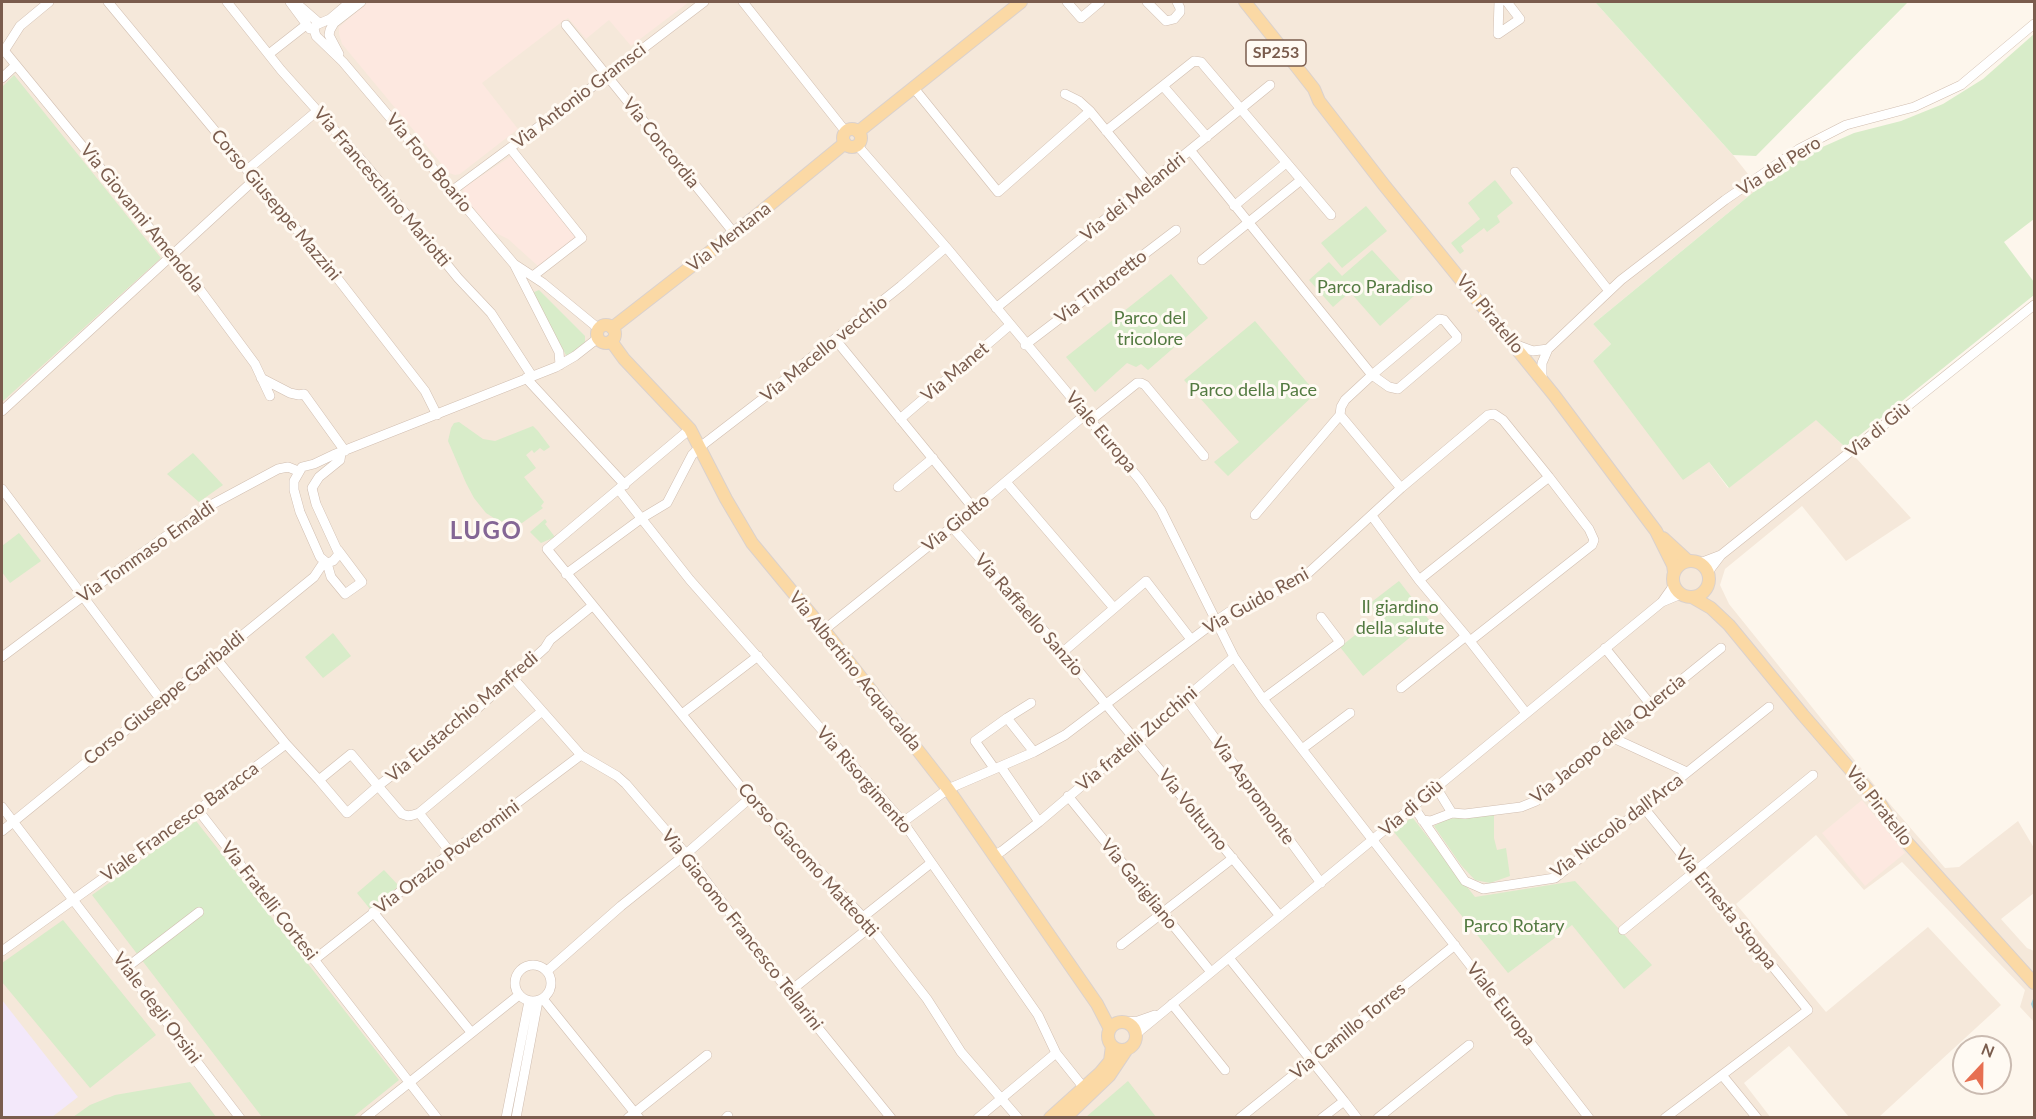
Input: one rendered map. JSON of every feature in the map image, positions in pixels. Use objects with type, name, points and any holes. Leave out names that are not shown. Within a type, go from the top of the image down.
[{"type":"main road","name":"Via Mentana","points":[[612,334],[913,87],[1021,2]]},
{"type":"main road","name":"Via Piratello","points":[[1235,2],[1311,96],[1319,101]]},
{"type":"main road","name":"Via Piratello","points":[[1245,2],[1314,89],[1319,101],[1384,185],[1542,379],[1656,531],[1673,565],[1680,587],[1711,608],[1729,625],[1881,805],[1896,830],[2034,983]]},
{"type":"main road","points":[[598,333],[604,342],[612,334]]},
{"type":"main road","name":"Via Albertino Acquacalda","points":[[612,334],[624,359],[690,429],[726,499],[752,543],[824,630],[948,789],[1097,1004],[1118,1024]]},
{"type":"main road","name":"Via Piratello","points":[[1656,531],[1701,570],[1729,625]]},
{"type":"main road","points":[[1682,563],[1701,570],[1702,593],[1680,587],[1682,563]]},
{"type":"main road","points":[[1050,1118],[1110,1061],[1112,1046],[1108,1038],[1118,1024],[1133,1027],[1136,1034],[1134,1043],[1126,1049],[1109,1076],[1065,1118]]},
{"type":"main road","points":[[1112,1046],[1126,1049]]},
{"type":"street","points":[[3,50],[20,26],[49,2]]},
{"type":"street","name":"Corso Giuseppe Mazzini","points":[[108,2],[345,287],[425,392],[437,415]]},
{"type":"street","name":"Via Franceschino Mariotti","points":[[227,2],[317,111],[365,164],[458,278],[491,313],[527,378],[622,488]]},
{"type":"street","name":"Via Foro Boario","points":[[290,2],[306,25],[323,30]]},
{"type":"street","name":"Via Foro Boario","points":[[295,2],[323,30],[343,62],[514,264],[559,352],[560,365]]},
{"type":"street","points":[[323,30],[356,2]]},
{"type":"street","name":"Via Antonio Gramsci","points":[[453,190],[704,2]]},
{"type":"street","name":"Viale Europa","points":[[743,2],[852,138],[1140,480],[1161,510],[1234,657],[1263,699],[1589,1118]]},
{"type":"street","points":[[1067,2],[1081,18],[1100,2]]},
{"type":"street","points":[[1147,2],[1166,21],[1174,19],[1180,12],[1177,2]]},
{"type":"street","points":[[1498,2],[1498,34],[1520,19],[1507,2]]},
{"type":"street","name":"Via del Pero","points":[[1548,349],[1609,291],[1678,235],[1799,149],[1846,125],[1914,107],[1960,85],[2034,24]]},
{"type":"street","points":[[269,54],[306,25]]},
{"type":"street","name":"Via Concordia","points":[[566,25],[734,233]]},
{"type":"street","name":"Via Giovanni Amendola","points":[[3,50],[198,287],[255,364],[270,396]]},
{"type":"street","points":[[1106,131],[1197,60],[1202,62],[1240,110],[1331,215]]},
{"type":"street","points":[[2,78],[16,65]]},
{"type":"street","name":"Via dei Melandri","points":[[996,308],[1270,85]]},
{"type":"street","points":[[1163,86],[1207,137]]},
{"type":"street","points":[[913,87],[998,192],[1090,111]]},
{"type":"street","points":[[1065,94],[1079,100],[1090,111],[1149,183]]},
{"type":"street","points":[[247,171],[317,111]]},
{"type":"street","points":[[510,148],[582,238],[533,276]]},
{"type":"street","points":[[1190,150],[1372,375],[1393,389],[1398,389],[1457,339],[1457,335],[1443,319],[1439,319],[1372,375],[1346,400],[1341,407],[1340,415],[1255,515]]},
{"type":"street","points":[[1234,206],[1286,163]]},
{"type":"street","points":[[1515,172],[1609,291]]},
{"type":"street","points":[[2,411],[254,180]]},
{"type":"street","points":[[1202,260],[1301,180]]},
{"type":"street","name":"Via Tintoretto","points":[[1025,345],[1176,230]]},
{"type":"street","name":"Via Macello vecchio","points":[[566,574],[642,518],[668,503],[692,455],[700,447],[765,398],[946,247]]},
{"type":"street","name":"Via Foro Boario","points":[[514,264],[533,276],[598,333]]},
{"type":"street","name":"Via di Giù","points":[[1701,570],[2034,305]]},
{"type":"street","name":"Via Manet","points":[[900,418],[1010,325]]},
{"type":"street","name":"Via Tommaso Emaldi","points":[[2,657],[209,506],[278,469],[288,467],[298,471],[302,467],[560,365],[598,333]]},
{"type":"street","points":[[835,339],[974,509]]},
{"type":"street","points":[[1514,344],[1533,351],[1548,349]]},
{"type":"street","points":[[1542,379],[1542,363],[1548,349]]},
{"type":"street","points":[[261,378],[290,393],[304,394],[343,452],[340,460],[319,477],[312,488],[316,504],[339,550],[362,582],[345,594],[331,577],[325,562],[320,557],[300,512],[294,481],[298,471]]},
{"type":"street","name":"Via Giotto","points":[[824,630],[1088,417],[1137,383],[1145,386],[1204,456]]},
{"type":"street","name":"Via Guido Reni","points":[[903,822],[948,789],[1034,752],[1065,735],[1190,639],[1229,612],[1278,591],[1305,576],[1401,488],[1488,416],[1494,414],[1503,420],[1549,477]]},
{"type":"street","points":[[1340,415],[1401,488]]},
{"type":"street","points":[[566,574],[547,549],[690,429]]},
{"type":"street","points":[[898,487],[933,458]]},
{"type":"street","points":[[1401,688],[1592,545],[1594,540],[1589,528],[1549,477],[1419,580]]},
{"type":"street","points":[[1006,482],[1114,608]]},
{"type":"street","name":"Via Risorgimento","points":[[622,488],[690,580],[903,822],[1038,1015],[1056,1053],[1084,1088]]},
{"type":"street","points":[[2,489],[161,700]]},
{"type":"street","points":[[1372,516],[1419,580],[1526,712]]},
{"type":"street","name":"Via Raffaello Sanzio","points":[[952,527],[1106,704]]},
{"type":"street","name":"Corso Giuseppe Garibaldi","points":[[2,831],[314,577],[325,562],[337,557],[339,550]]},
{"type":"street","name":"Corso Giacomo Matteotti","points":[[566,574],[750,798],[863,917],[927,999],[961,1052],[1018,1118]]},
{"type":"street","points":[[1063,652],[1146,581],[1190,639]]},
{"type":"street","name":"Via di Giù","points":[[1136,1034],[1680,587]]},
{"type":"street","name":"Via Eustacchio Manfredi","points":[[319,780],[347,813],[470,715],[545,648],[550,640],[592,606]]},
{"type":"street","points":[[1263,699],[1340,642],[1322,617]]},
{"type":"street","points":[[1605,648],[1651,705]]},
{"type":"street","name":"Via Jacopo della Quercia","points":[[1422,820],[1431,820],[1452,813],[1465,814],[1528,805],[1536,801],[1611,736],[1721,648]]},
{"type":"street","points":[[682,714],[758,656]]},
{"type":"street","points":[[214,657],[319,780],[351,754],[405,816],[419,813],[541,712]]},
{"type":"street","name":"Via fratelli Zucchini","points":[[993,856],[1039,822],[1234,657]]},
{"type":"street","name":"Via Giacomo Francesco Tellarini","points":[[513,678],[581,755],[626,783],[686,854],[789,992],[891,1118]]},
{"type":"street","name":"Via Aspromonte","points":[[1186,699],[1321,883]]},
{"type":"street","points":[[1031,703],[975,741],[1039,822]]},
{"type":"street","name":"Via Volturno","points":[[1106,704],[1280,916]]},
{"type":"street","name":"Via Niccolò dall'Arca","points":[[1413,806],[1465,881],[1483,889],[1555,878],[1768,707]]},
{"type":"street","points":[[1302,749],[1350,713]]},
{"type":"street","points":[[1007,718],[1034,752]]},
{"type":"street","points":[[1611,736],[1687,772]]},
{"type":"street","name":"Viale Francesco Baracca","points":[[2,951],[286,744]]},
{"type":"street","name":"Via Orazio Poveromini","points":[[314,960],[581,755]]},
{"type":"street","points":[[1623,930],[1813,775]]},
{"type":"street","points":[[1436,788],[1452,813]]},
{"type":"street","name":"Via Garigliano","points":[[1068,796],[1211,972]]},
{"type":"street","points":[[547,971],[750,798]]},
{"type":"street","name":"Viale degli Orsini","points":[[2,807],[240,1118]]},
{"type":"street","name":"Via Ernesta Stoppa","points":[[1644,808],[1808,1010],[1722,1075]]},
{"type":"street","name":"Via Fratelli Cortesi","points":[[198,810],[437,1118]]},
{"type":"street","points":[[419,813],[451,853]]},
{"type":"street","points":[[1121,945],[1233,858]]},
{"type":"street","points":[[863,917],[931,863]]},
{"type":"street","points":[[126,968],[199,912]]},
{"type":"street","points":[[374,912],[471,1032]]},
{"type":"street","points":[[789,992],[870,927]]},
{"type":"street","name":"Via Camillo Torres","points":[[1240,1118],[1455,945]]},
{"type":"street","points":[[1229,958],[1357,1118]]},
{"type":"street","points":[[506,1118],[536,1000],[548,994],[551,983],[547,971],[536,965],[530,965],[520,970],[515,980],[514,985],[519,995],[536,1000],[634,1116],[707,1055]]},
{"type":"street","points":[[365,1118],[408,1081],[519,995]]},
{"type":"street","points":[[516,1118],[536,1000]]},
{"type":"street","points":[[1172,1004],[1224,1070]]},
{"type":"street","name":"Via di Giù","points":[[1118,1024],[1138,1021],[1160,1013]]},
{"type":"street","points":[[1378,1118],[1469,1045]]},
{"type":"street","points":[[978,1118],[1001,1096],[1056,1053]]},
{"type":"street","points":[[1665,1118],[1722,1075],[1757,1118]]},
{"type":"street","points":[[1322,1118],[1344,1101]]},
{"type":"shaded area","points":[[2,2],[1595,2],[1733,155],[1748,174],[1756,190],[1593,324],[1611,344],[1593,361],[1709,462],[1728,488],[1816,419],[1857,459],[1911,518],[1846,561],[1802,506],[1725,569],[1720,585],[1729,604],[1889,803],[1945,868],[1959,867],[2018,821],[2034,848],[2034,893],[2001,919],[2027,948],[2034,951],[2034,1022],[2020,1007],[2025,990],[1902,862],[1864,890],[1816,835],[1736,904],[1826,1012],[1928,927],[2001,1005],[1968,1035],[1952,1035],[1952,1050],[1879,1117],[1849,1117],[1789,1046],[1744,1083],[1771,1118],[2,1118]]},
{"type":"shaded area","points":[[368,2],[689,2],[631,46],[609,20],[586,39],[568,18],[563,21],[482,83],[518,129],[460,174],[455,175],[449,173],[342,44],[339,27]]},
{"type":"shaded area","points":[[511,156],[576,237],[539,267],[508,239],[494,232],[464,197],[463,188]]},
{"type":"shaded area","points":[[1862,800],[1905,853],[1865,886],[1822,833]]},
{"type":"shaded area","points":[[2,1000],[78,1097],[52,1117],[2,1117]]},
{"type":"green space","points":[[1595,2],[1908,2],[1756,156],[1733,155]]},
{"type":"green space","points":[[2034,34],[2034,219],[2004,242],[2034,282],[2034,295],[1845,447],[1816,420],[1729,488],[1709,462],[1683,480],[1593,361],[1611,344],[1593,324],[1756,190],[1784,170],[1818,149],[1854,133],[1901,121],[1943,104],[1983,79]]},
{"type":"green space","points":[[14,75],[161,258],[2,402],[2,87]]},
{"type":"green space","points":[[1495,180],[1513,203],[1497,216],[1500,222],[1487,232],[1484,228],[1461,246],[1464,251],[1460,254],[1451,243],[1480,219],[1468,203]]},
{"type":"green space","points":[[1366,206],[1387,231],[1342,268],[1321,243]]},
{"type":"green space","name":"Parco Paradiso","points":[[1372,250],[1414,296],[1380,326],[1350,292],[1333,307],[1309,280],[1329,262],[1342,276]]},
{"type":"green space","name":"Parco del tricolore","points":[[1171,274],[1208,318],[1148,370],[1141,364],[1136,367],[1127,363],[1095,392],[1066,357]]},
{"type":"green space","points":[[539,290],[585,336],[585,343],[567,357],[532,293]]},
{"type":"green space","name":"Parco della Pace","points":[[1255,321],[1316,393],[1228,476],[1214,462],[1239,442],[1184,380]]},
{"type":"green space","points":[[459,422],[483,439],[495,441],[533,426],[538,431],[550,447],[544,451],[540,448],[534,453],[532,450],[526,455],[536,468],[524,477],[544,502],[541,506],[543,508],[522,523],[513,525],[497,520],[486,513],[466,483],[448,441],[451,428],[454,423]]},
{"type":"green space","points":[[193,453],[223,485],[199,502],[167,474]]},
{"type":"green space","points":[[545,519],[547,522],[545,524],[555,537],[541,543],[530,532]]},
{"type":"green space","points":[[19,533],[41,561],[10,583],[2,572],[2,546]]},
{"type":"green space","name":"Il giardino della salute","points":[[1399,581],[1430,621],[1363,676],[1340,647],[1378,617],[1369,604]]},
{"type":"green space","points":[[333,633],[351,656],[323,678],[305,657]]},
{"type":"green space","points":[[1494,814],[1494,838],[1497,850],[1506,848],[1510,876],[1490,883],[1475,880],[1461,865],[1434,826],[1447,819]]},
{"type":"green space","name":"Parco Rotary","points":[[1412,817],[1475,897],[1575,881],[1652,965],[1624,989],[1572,925],[1508,973],[1394,832]]},
{"type":"green space","points":[[196,821],[399,1080],[353,1117],[262,1117],[92,895]]},
{"type":"green space","points":[[384,870],[399,886],[370,909],[357,893]]},
{"type":"green space","points":[[63,920],[156,1035],[90,1088],[2,982],[2,963]]},
{"type":"green space","points":[[1128,1081],[1156,1117],[1086,1117]]},
{"type":"green space","points":[[190,1082],[216,1117],[73,1117],[90,1105],[115,1095]]},
{"type":"waterway","points":[[2034,999],[2032,1004],[2034,1009]]},
{"type":"district","name":"LUGO","points":[[486,531]]}]
